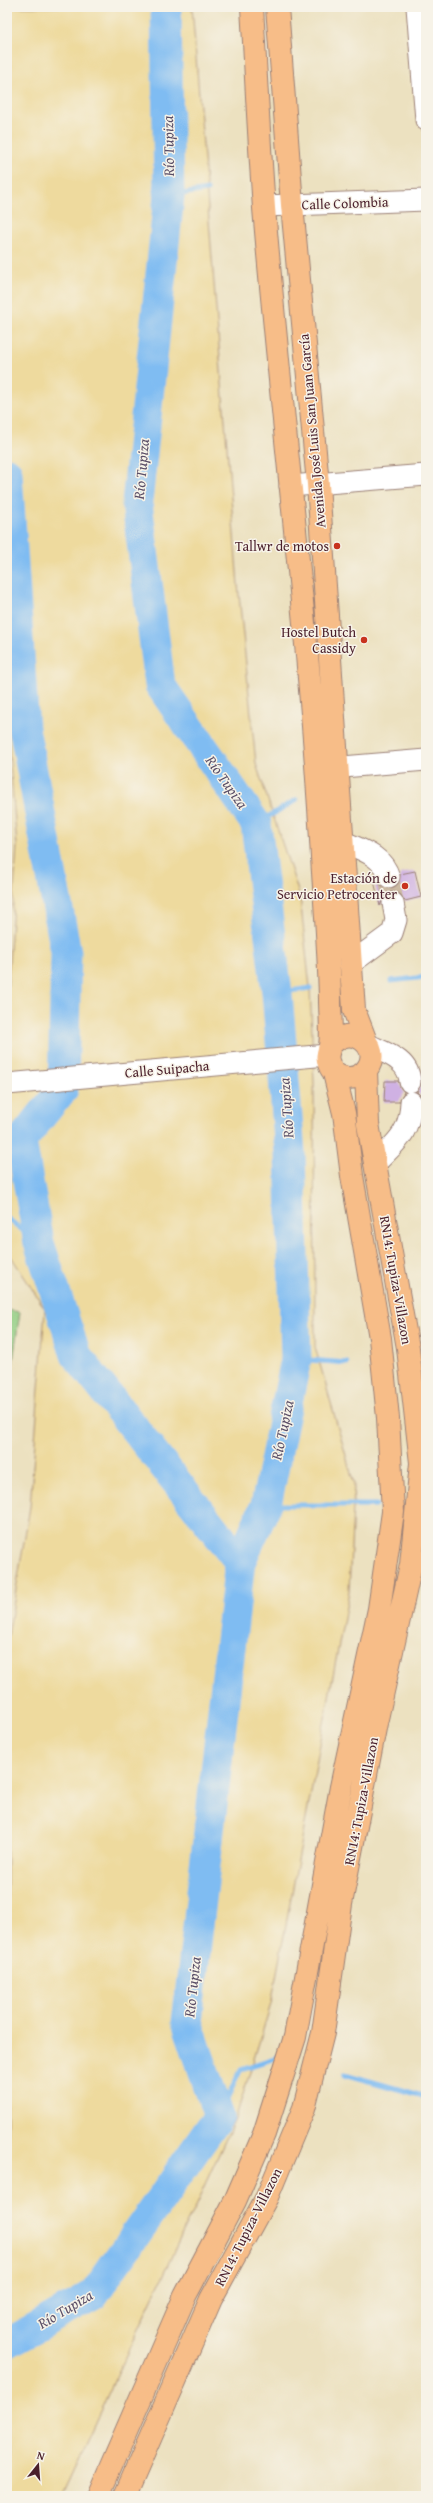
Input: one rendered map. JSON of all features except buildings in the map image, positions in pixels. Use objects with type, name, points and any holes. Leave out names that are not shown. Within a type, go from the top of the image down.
[{"type":"highway","name":"Avenida José Luis San Juan García","points":[[252,7],[264,206],[317,769],[330,999],[330,1058]]},
{"type":"highway","name":"Avenida José Luis San Juan García","points":[[277,7],[292,204],[318,484],[339,765],[350,964],[354,1010],[367,1044]]},
{"type":"highway","points":[[340,1036],[355,1036],[367,1044],[371,1057],[366,1070],[354,1078],[347,1078],[330,1058],[340,1036]]},
{"type":"highway","name":"RN14: Tupiza-Villazon","points":[[98,2496],[185,2296],[235,2201],[264,2134],[295,2037],[306,1985],[341,1787],[379,1609],[393,1512],[388,1413],[380,1338],[352,1176],[344,1113],[330,1058]]},
{"type":"highway","name":"RN14: Tupiza-Villazon","points":[[125,2496],[221,2281],[267,2197],[304,2108],[323,2033],[341,1904],[412,1551],[421,1463],[408,1348],[368,1124],[366,1070]]},
{"type":"highway","points":[[388,1413],[415,1409]]},
{"type":"highway","points":[[388,1547],[412,1551]]},
{"type":"highway","points":[[306,1985],[329,1987]]},
{"type":"highway","points":[[199,2269],[221,2281]]},
{"type":"street","points":[[417,7],[426,120]]},
{"type":"street","name":"Calle Colombia","points":[[264,206],[426,200]]},
{"type":"street","points":[[290,486],[426,474]]},
{"type":"street","points":[[317,769],[339,765],[426,760]]},
{"type":"street","points":[[344,842],[377,858],[386,868],[389,877]]},
{"type":"street","points":[[350,964],[392,932],[396,920],[393,903]]},
{"type":"street","points":[[367,1044],[402,1062],[410,1072],[410,1082]]},
{"type":"street","name":"Calle Suipacha","points":[[7,1084],[330,1058]]},
{"type":"street","points":[[375,1164],[406,1130],[411,1117],[411,1102]]},
{"type":"green space","points":[[7,1310],[20,1312],[7,1403]]},
{"type":"sand","points":[[7,7],[192,7],[238,585],[256,764],[300,897],[310,988],[314,1083],[315,1347],[354,1484],[349,1591],[271,2004],[236,2117],[61,2496],[7,2496],[7,1642],[30,1507],[45,1309],[7,1250],[7,994],[17,846],[7,725]]},
{"type":"waterway","name":"Río Tupiza","points":[[166,7],[169,196],[137,503],[160,685],[256,824],[277,993],[290,1153],[296,1359],[266,1505],[240,1562]]},
{"type":"waterway","points":[[169,196],[207,190]]},
{"type":"waterway","name":"Río Tupiza","points":[[7,473],[24,728],[66,952],[63,1089],[21,1141],[39,1243],[76,1355],[240,1562],[187,2022],[219,2116],[93,2295],[7,2343]]},
{"type":"waterway","points":[[256,824],[296,800]]},
{"type":"waterway","points":[[391,981],[426,977]]},
{"type":"waterway","points":[[277,993],[310,988]]},
{"type":"waterway","points":[[7,1218],[39,1243]]},
{"type":"waterway","points":[[296,1359],[347,1363]]},
{"type":"waterway","points":[[266,1505],[376,1505]]},
{"type":"waterway","points":[[219,2116],[241,2069],[278,2057]]},
{"type":"waterway","points":[[345,2074],[426,2097]]},
{"type":"tunnel","points":[[389,877],[393,903]]},
{"type":"place","name":"Tallwr de motos","points":[[337,546]]},
{"type":"place","name":"Hostel Butch Cassidy","points":[[364,640]]},
{"type":"place","name":"Estación de Servicio Petrocenter","points":[[405,886]]}]
